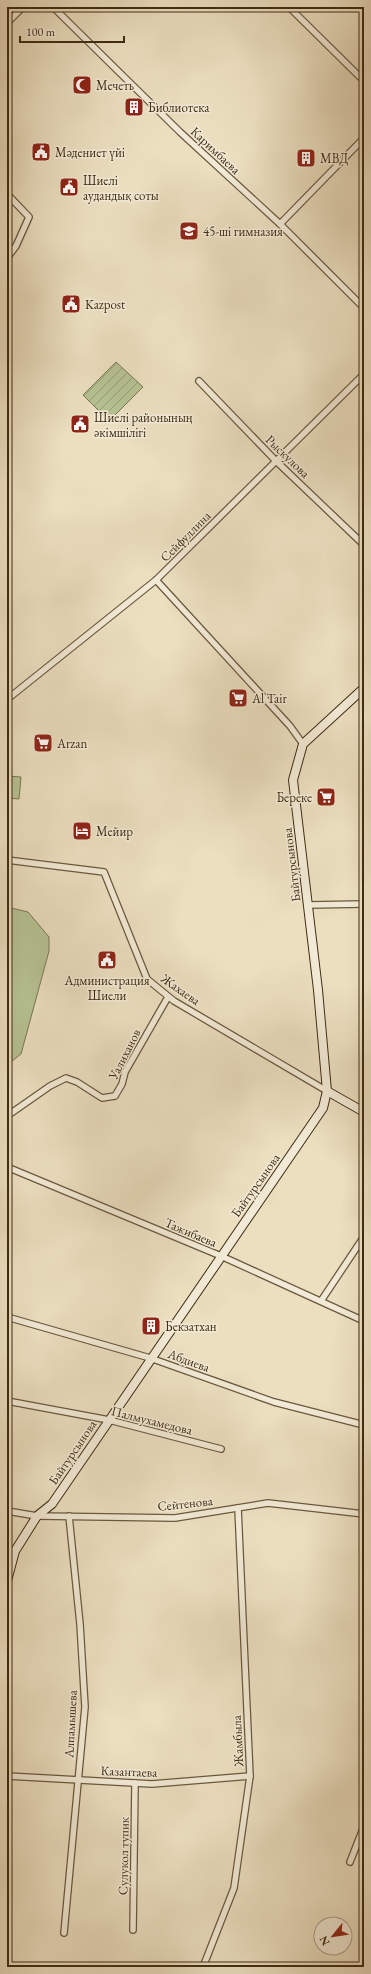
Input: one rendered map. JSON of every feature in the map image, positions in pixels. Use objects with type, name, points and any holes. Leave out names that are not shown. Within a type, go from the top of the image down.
[{"type":"main road","points":[[303,744],[364,688]]},
{"type":"main road","name":"Байтурсынова","points":[[7,1581],[15,1551],[37,1516],[52,1504],[150,1358],[323,1108],[327,1091],[318,990],[293,780],[303,744]]},
{"type":"main road","name":"Жахаева","points":[[327,1091],[364,1112]]},
{"type":"street","points":[[7,23],[23,7]]},
{"type":"street","name":"Каримбаева","points":[[53,7],[180,132],[280,224],[364,308]]},
{"type":"street","points":[[289,7],[364,81]]},
{"type":"street","points":[[280,224],[364,138]]},
{"type":"street","points":[[7,194],[29,217],[16,246],[7,258]]},
{"type":"street","name":"Сейфуллина","points":[[7,697],[10,697],[156,580],[364,374]]},
{"type":"street","name":"Рыскулова","points":[[199,381],[276,461],[364,545]]},
{"type":"street","points":[[156,580],[290,726],[303,744]]},
{"type":"street","name":"Жахаева","points":[[7,860],[104,872],[147,979],[168,997],[327,1091]]},
{"type":"street","points":[[308,905],[364,904]]},
{"type":"street","name":"Уалиханов","points":[[7,1116],[50,1086],[66,1078],[77,1082],[102,1098],[115,1096],[122,1084],[125,1072],[168,997]]},
{"type":"street","name":"Тажибаева","points":[[7,1167],[221,1256],[364,1321]]},
{"type":"street","points":[[321,1301],[363,1238]]},
{"type":"street","name":"Абдиева","points":[[7,1317],[150,1358],[274,1402],[364,1425]]},
{"type":"street","name":"Палмухамедова","points":[[7,1401],[109,1420],[221,1449]]},
{"type":"street","name":"Сейтенова","points":[[7,1511],[37,1516],[175,1518],[268,1503],[364,1514]]},
{"type":"street","name":"Жамбыла","points":[[203,1967],[234,1888],[250,1776],[238,1508]]},
{"type":"street","name":"Алпамышева","points":[[64,1933],[77,1780],[85,1708],[80,1624],[69,1516]]},
{"type":"street","name":"Казантаева","points":[[7,1776],[152,1784],[250,1776]]},
{"type":"street","name":"Сулукол тупик","points":[[133,1930],[135,1783]]},
{"type":"street","points":[[350,1862],[364,1826]]},
{"type":"green space","points":[[116,362],[143,387],[109,421],[83,395]]},
{"type":"green space","points":[[7,776],[21,777],[19,799],[7,798]]},
{"type":"green space","points":[[7,907],[28,912],[49,937],[49,951],[21,1054],[7,1065]]},
{"type":"place","name":"Мечеть","points":[[82,85]]},
{"type":"place","name":"Библиотека","points":[[134,107]]},
{"type":"place","name":"Мәдениет үйі","points":[[41,152]]},
{"type":"place","name":"МВД","points":[[306,158]]},
{"type":"place","name":"Шиелі аудандық соты","points":[[69,187]]},
{"type":"place","name":"45-ші гимназия","points":[[189,231]]},
{"type":"place","name":"Kazpost","points":[[71,304]]},
{"type":"place","name":"Шиелі районының әкімшілігі","points":[[80,424]]},
{"type":"place","name":"Al Tair","points":[[238,698]]},
{"type":"place","name":"Arzan","points":[[43,743]]},
{"type":"place","name":"Береке","points":[[326,797]]},
{"type":"place","name":"Мейир","points":[[82,831]]},
{"type":"place","name":"Администрация Шиели","points":[[107,960]]},
{"type":"place","name":"Бекзатхан","points":[[151,1326]]}]
